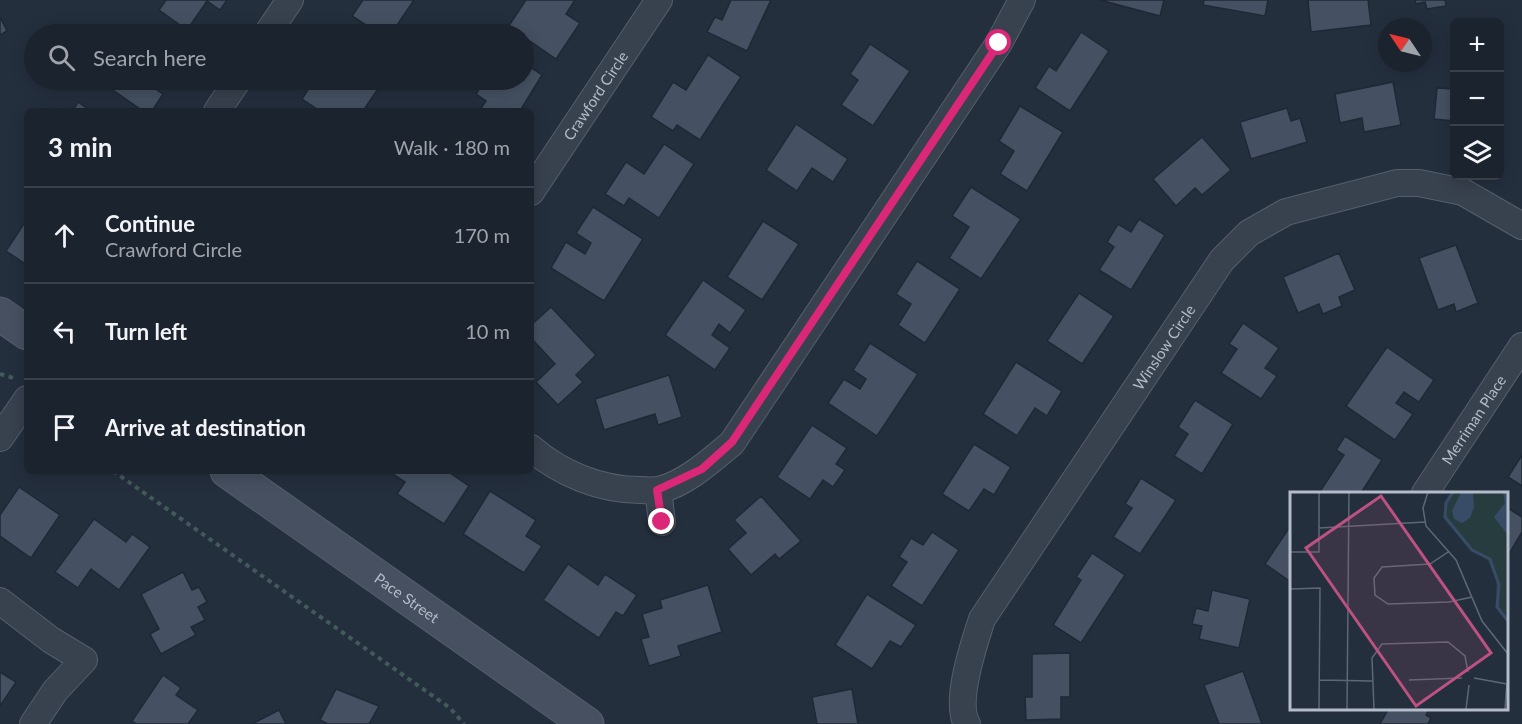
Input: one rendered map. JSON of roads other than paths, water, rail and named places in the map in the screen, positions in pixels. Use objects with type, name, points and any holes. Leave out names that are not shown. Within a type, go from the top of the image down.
[{"type":"main road","points":[[0,314],[24,331]]},
{"type":"main road","name":"Pace Street","points":[[231,474],[587,724]]},
{"type":"street","points":[[274,24],[290,0]]},
{"type":"street","name":"Crawford Circle","points":[[534,188],[659,0]]},
{"type":"street","points":[[534,451],[544,460],[577,478],[620,490],[657,490],[702,469],[732,442],[999,43],[1022,0]]},
{"type":"street","points":[[219,108],[231,90]]},
{"type":"street","name":"Winslow Circle","points":[[966,724],[962,716],[967,667],[982,620],[1222,260],[1249,233],[1286,212],[1396,183],[1419,183],[1463,192],[1522,226]]},
{"type":"street","name":"Merriman Place","points":[[1426,492],[1522,346]]},
{"type":"street","points":[[0,438],[23,389]]},
{"type":"street","points":[[657,490],[662,522]]},
{"type":"street","points":[[0,601],[51,640],[84,660],[55,691],[33,724]]}]
